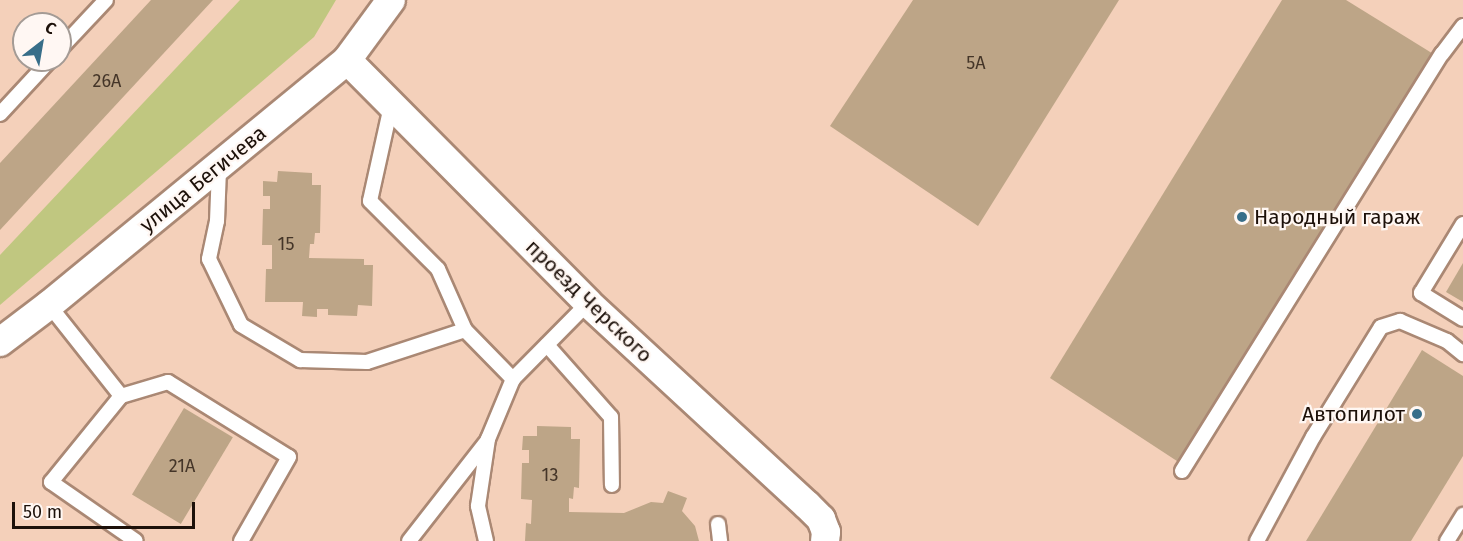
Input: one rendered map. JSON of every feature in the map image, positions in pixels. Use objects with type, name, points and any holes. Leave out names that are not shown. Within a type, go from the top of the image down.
[{"type":"street","name":"улица Бегичева","points":[[0,342],[50,305],[347,60],[391,0]]},
{"type":"street","name":"проезд Черского","points":[[347,60],[588,303],[821,519],[826,532],[825,541]]},
{"type":"lane","points":[[72,37],[106,0]]},
{"type":"lane","points":[[1182,471],[1442,54],[1463,26]]},
{"type":"lane","points":[[0,114],[39,72]]},
{"type":"lane","points":[[391,106],[370,201],[438,269],[465,330],[513,379]]},
{"type":"lane","points":[[219,166],[217,221],[209,259],[242,325],[300,360],[367,362],[465,330]]},
{"type":"lane","points":[[1463,224],[1421,293],[1463,319]]},
{"type":"lane","points":[[486,541],[478,506],[488,439],[513,379],[588,303]]},
{"type":"lane","points":[[50,305],[121,396]]},
{"type":"lane","points":[[1257,541],[1313,436],[1381,327],[1400,321],[1447,341],[1463,354]]},
{"type":"lane","points":[[547,345],[611,417],[612,485]]},
{"type":"lane","points":[[136,541],[51,482],[121,396],[168,381],[289,457],[241,541]]},
{"type":"lane","points":[[409,541],[488,439]]},
{"type":"lane","points":[[1447,541],[1463,514]]},
{"type":"lane","points":[[718,524],[720,541]]},
{"type":"green space","points":[[240,0],[336,0],[314,37],[0,305],[0,255]]},
{"type":"building","points":[[151,0],[213,0],[0,230],[0,163]]},
{"type":"building","points":[[913,0],[1119,0],[978,226],[830,126]]},
{"type":"building","name":"Народный гараж","points":[[1282,0],[1346,0],[1435,55],[1180,463],[1050,378]]},
{"type":"building","points":[[278,171],[312,173],[312,185],[321,185],[320,233],[315,233],[314,244],[310,244],[309,258],[364,259],[364,265],[373,265],[372,306],[358,305],[357,316],[328,315],[328,309],[317,309],[317,317],[302,316],[303,302],[265,302],[266,269],[272,269],[272,245],[262,245],[263,209],[270,209],[270,196],[263,196],[263,181],[277,182]]},
{"type":"building","points":[[1463,263],[1463,302],[1446,292]]},
{"type":"building","points":[[1422,350],[1463,376],[1463,456],[1411,541],[1306,541]]},
{"type":"building","points":[[184,408],[233,437],[181,524],[132,495]]},
{"type":"building","points":[[537,426],[571,427],[571,439],[580,439],[579,488],[574,487],[573,499],[569,498],[569,512],[624,513],[651,502],[663,503],[668,491],[687,498],[682,511],[695,526],[699,541],[525,541],[526,523],[531,524],[532,500],[521,499],[522,463],[529,463],[529,450],[522,450],[523,436],[537,436]]},
{"type":"place","name":"Народный гараж","points":[[1242,217]]},
{"type":"place","name":"Автопилот","points":[[1417,414]]}]
